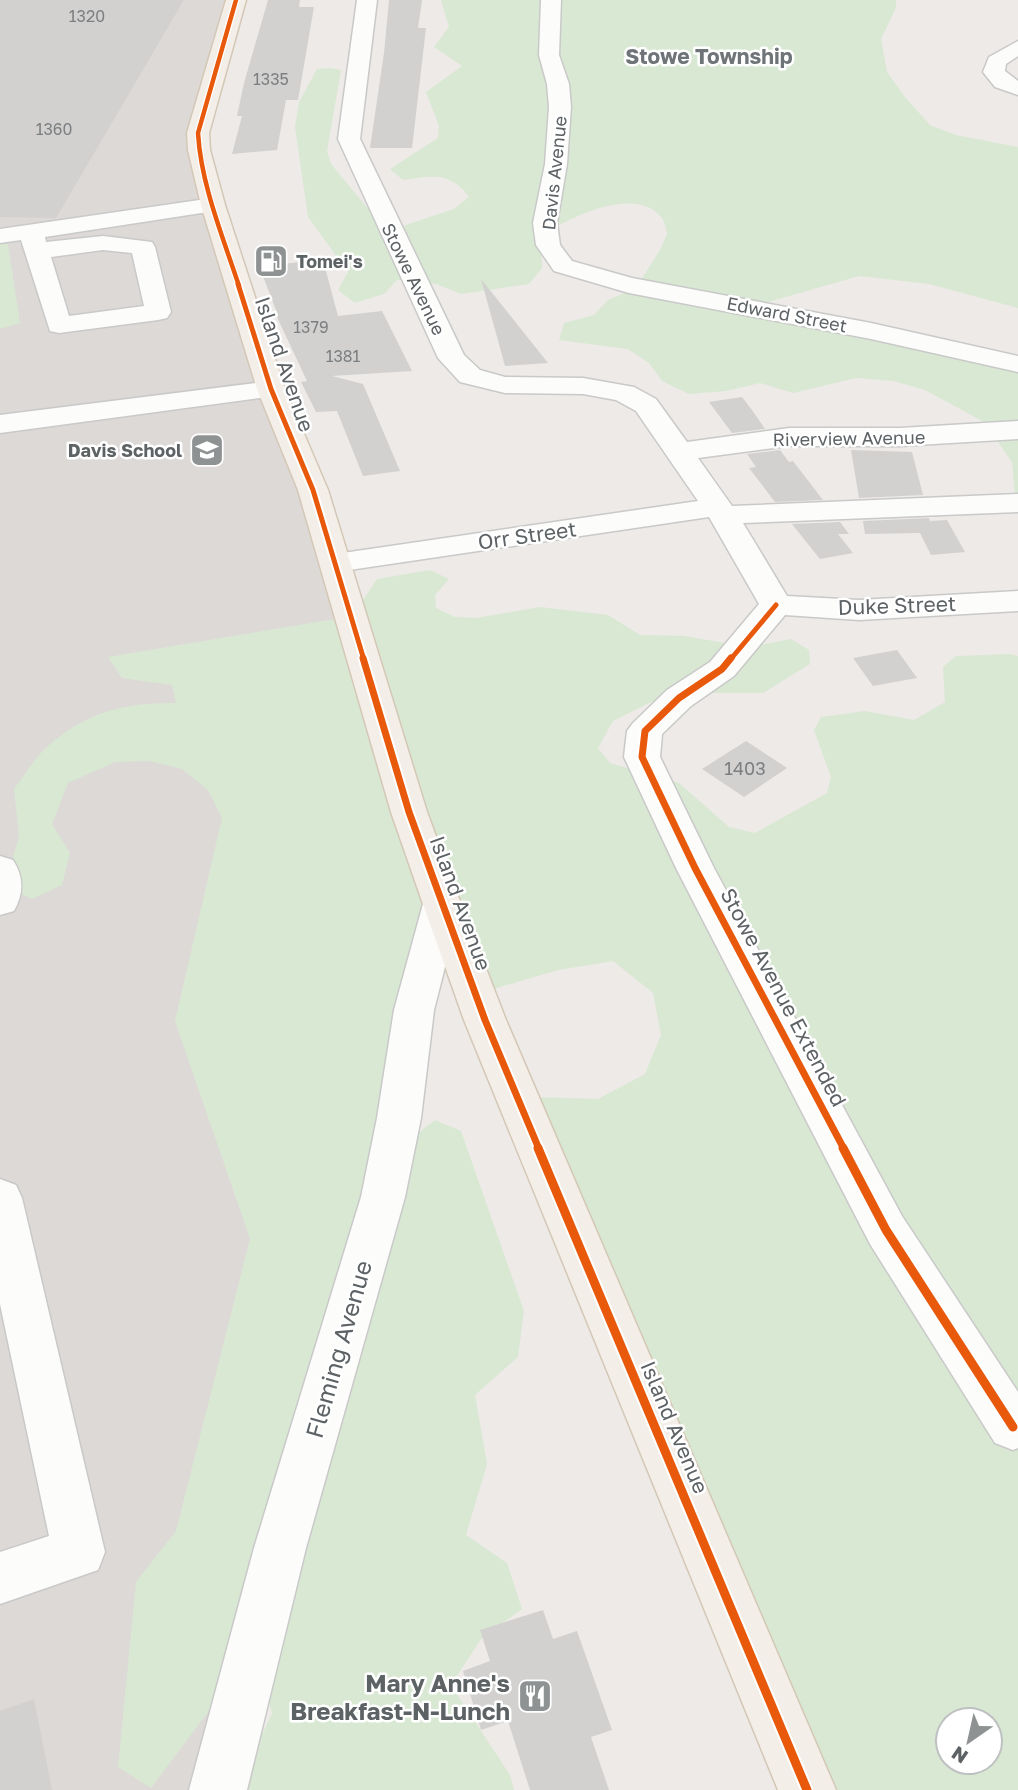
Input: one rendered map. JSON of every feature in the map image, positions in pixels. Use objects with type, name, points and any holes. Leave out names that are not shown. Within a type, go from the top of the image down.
[{"type":"main road","name":"Island Avenue","points":[[236,0],[198,133],[199,150],[213,205],[271,389],[313,489],[409,811],[485,1020],[807,1790]]},
{"type":"street","name":"Stowe Avenue","points":[[367,0],[349,139],[452,358],[470,376],[505,385],[583,386],[624,393],[646,405],[680,452]]},
{"type":"street","name":"Davis Avenue","points":[[551,0],[549,55],[558,84],[560,107],[556,164],[545,223],[548,245],[558,261]]},
{"type":"street","points":[[1018,47],[996,61],[994,72],[1003,82],[1018,89]]},
{"type":"street","points":[[34,241],[213,205]]},
{"type":"street","points":[[0,236],[34,241],[143,247],[158,312],[58,325],[34,241]]},
{"type":"street","name":"Edward Street","points":[[558,261],[563,266],[629,285],[846,326],[1018,364]]},
{"type":"street","points":[[0,424],[271,389]]},
{"type":"street","name":"Riverview Avenue","points":[[680,452],[789,437],[900,437],[1018,430]]},
{"type":"street","points":[[680,452],[720,511],[776,605]]},
{"type":"street","name":"Orr Street","points":[[336,564],[720,511],[1018,503]]},
{"type":"street","name":"Duke Street","points":[[776,605],[859,610],[1018,601]]},
{"type":"street","name":"Stowe Avenue Extended","points":[[776,605],[722,668],[678,698],[645,731],[642,757],[695,868],[886,1230],[1013,1427]]},
{"type":"street","points":[[0,869],[4,889],[0,901]]},
{"type":"street","name":"Fleming Avenue","points":[[218,1790],[280,1548],[383,1197],[399,1118],[414,1010],[442,904]]},
{"type":"street","points":[[0,1198],[79,1552],[0,1578]]},
{"type":"shaded area","points":[[0,0],[236,0],[198,133],[409,811],[218,1790],[0,1790]]},
{"type":"green space","points":[[441,0],[896,0],[896,8],[881,39],[887,72],[904,96],[930,125],[956,135],[1018,147],[1018,308],[929,284],[859,276],[761,304],[639,283],[667,234],[662,218],[650,208],[636,204],[619,204],[584,213],[541,236],[542,268],[529,284],[461,294],[436,284],[397,280],[384,294],[355,303],[338,290],[348,272],[308,217],[295,127],[299,102],[317,69],[341,70],[327,151],[331,164],[376,218],[400,227],[454,209],[469,197],[455,183],[440,177],[403,180],[390,169],[438,138],[439,126],[426,92],[462,66],[434,47],[449,27]]},
{"type":"green space","points":[[0,244],[8,244],[20,323],[0,329]]},
{"type":"green space","points":[[632,290],[1018,369],[1018,505],[1012,462],[984,422],[925,390],[893,381],[856,378],[793,393],[760,383],[726,391],[689,394],[662,381],[649,363],[628,349],[559,340],[564,323],[594,315],[608,300]]},
{"type":"green space","points":[[430,570],[449,579],[435,595],[436,608],[455,617],[476,618],[540,607],[608,615],[640,635],[684,636],[749,647],[791,639],[809,650],[810,664],[763,693],[691,693],[649,703],[613,721],[598,748],[610,763],[679,783],[729,827],[755,833],[827,793],[831,777],[814,730],[821,717],[865,711],[914,720],[945,702],[943,667],[956,656],[1018,656],[1018,1790],[827,1790],[535,1097],[598,1099],[645,1074],[661,1035],[653,993],[613,961],[558,970],[490,990],[425,819],[361,603],[377,579]]},
{"type":"green space","points":[[341,618],[429,911],[395,1102],[239,1671],[151,1788],[118,1767],[136,1582],[176,1531],[250,1239],[175,1021],[222,818],[208,790],[182,769],[149,761],[115,762],[68,783],[52,824],[70,853],[62,885],[32,899],[5,886],[19,836],[14,789],[43,750],[62,734],[92,717],[124,707],[176,703],[172,685],[122,678],[108,657]]},
{"type":"green space","points":[[435,1120],[461,1131],[524,1311],[518,1357],[475,1395],[487,1464],[466,1535],[507,1563],[522,1609],[481,1639],[451,1685],[510,1775],[514,1790],[249,1790],[247,1767],[272,1713],[262,1677],[413,1137]]},
{"type":"building","points":[[0,0],[184,0],[56,218],[0,217]]},
{"type":"building","points":[[268,0],[300,0],[299,7],[314,7],[298,100],[286,100],[277,150],[232,154],[242,116],[237,116],[244,83]]},
{"type":"building","points":[[389,0],[422,0],[418,28],[426,28],[412,148],[370,148]]},
{"type":"building","points":[[323,260],[338,316],[382,311],[412,371],[332,376],[363,384],[400,471],[363,476],[337,411],[316,412],[301,382],[307,381],[276,315],[259,266]]},
{"type":"building","points":[[481,279],[548,363],[505,366]]},
{"type":"building","points":[[742,397],[765,429],[732,433],[709,402]]},
{"type":"building","points":[[780,450],[789,462],[793,461],[823,500],[775,502],[749,468],[756,467],[747,454]]},
{"type":"building","points":[[851,450],[912,452],[923,495],[859,498]]},
{"type":"building","points":[[929,518],[930,521],[947,520],[965,552],[931,555],[920,533],[865,534],[863,521]]},
{"type":"building","points":[[840,522],[849,534],[838,534],[853,553],[820,559],[792,524]]},
{"type":"building","points":[[897,650],[917,678],[873,686],[853,658]]},
{"type":"building","points":[[746,741],[787,768],[744,797],[702,769]]},
{"type":"building","name":"Mary Anne's Breakfast-N-Lunch","points":[[543,1610],[553,1639],[577,1631],[612,1730],[591,1737],[609,1790],[530,1790],[508,1721],[481,1730],[463,1671],[490,1661],[480,1630]]},
{"type":"building","points":[[34,1699],[52,1790],[0,1790],[0,1711]]},
{"type":"cycle path","points":[[236,0],[198,133],[199,150],[213,205],[271,389],[313,490],[409,812],[485,1020],[807,1790]]},
{"type":"cycle path","points":[[776,605],[722,669],[679,698],[645,731],[642,757],[695,868],[886,1230],[1013,1427]]},
{"type":"place","name":"Tomei's","points":[[271,261]]},
{"type":"place","name":"Davis School","points":[[207,450]]},
{"type":"place","name":"Mary Anne's Breakfast-N-Lunch","points":[[535,1696]]},
{"type":"district","name":"Stowe Township","points":[[709,56]]}]
